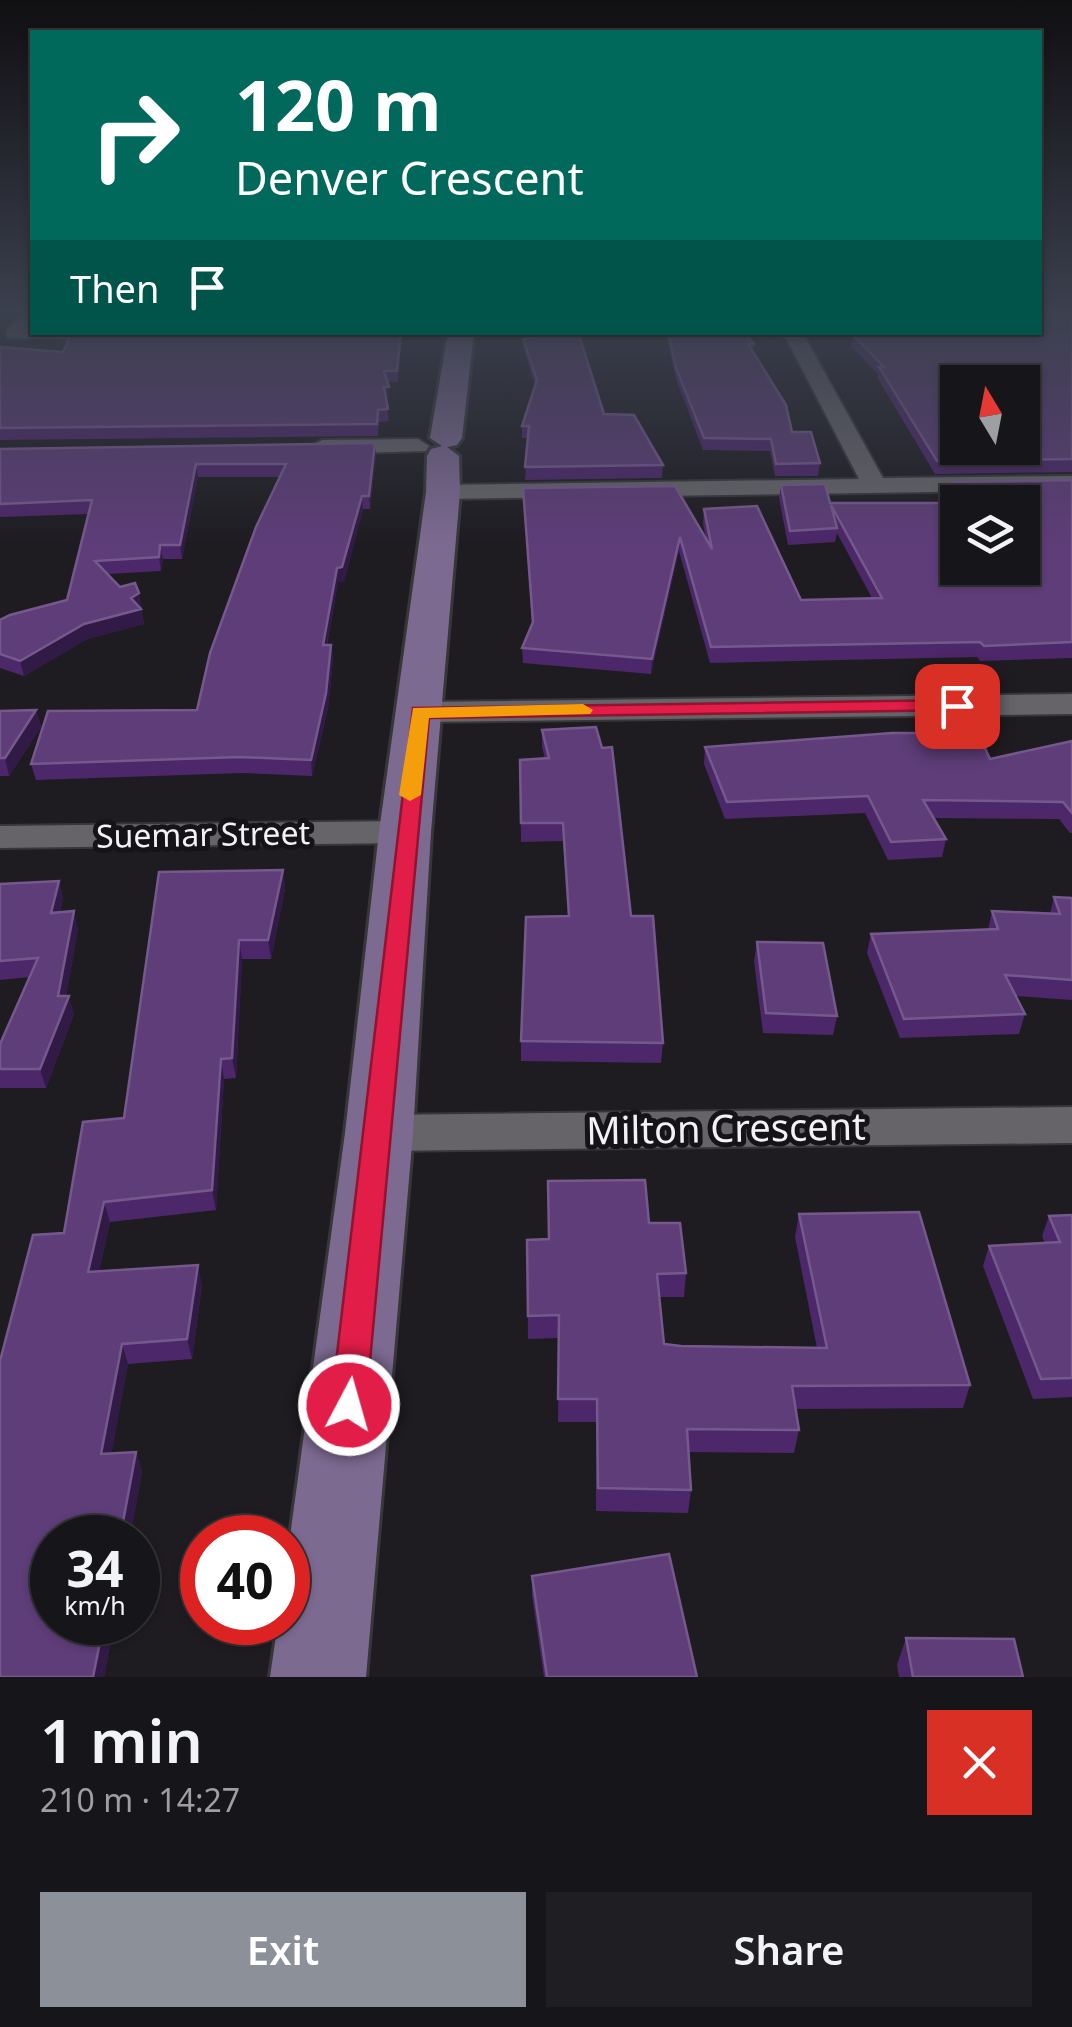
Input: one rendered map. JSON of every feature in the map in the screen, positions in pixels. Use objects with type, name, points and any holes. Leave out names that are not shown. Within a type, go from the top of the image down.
[{"type":"street","points":[[318,1677],[379,1134],[405,832],[443,492],[436,446],[449,388]]},
{"type":"street","points":[[822,388],[874,485]]},
{"type":"street","points":[[301,448],[436,446]]},
{"type":"street","points":[[443,492],[1072,483]]},
{"type":"street","points":[[420,712],[1072,704]]},
{"type":"street","name":"Suemar Street","points":[[0,837],[405,832]]},
{"type":"street","name":"Milton Crescent","points":[[379,1134],[1072,1124]]},
{"type":"building","points":[[0,388],[384,388],[388,409],[378,410],[377,424],[0,428]]},
{"type":"building","points":[[534,388],[596,388],[604,414],[634,415],[663,465],[525,467],[529,426],[522,426]]},
{"type":"building","points":[[684,388],[776,388],[786,405],[792,432],[811,432],[820,463],[776,464],[771,439],[704,438]]},
{"type":"building","points":[[892,388],[940,388],[937,461]]},
{"type":"building","points":[[1040,388],[1072,388],[1072,459],[1040,459]]},
{"type":"building","points":[[375,443],[369,496],[362,496],[342,567],[337,568],[323,645],[331,645],[326,693],[311,760],[240,757],[31,764],[48,711],[197,710],[210,653],[256,527],[286,464],[196,464],[180,545],[160,545],[159,557],[95,561],[120,587],[135,583],[139,593],[131,598],[141,609],[84,624],[20,661],[0,654],[0,620],[67,600],[92,500],[0,504],[0,449]]},
{"type":"building","points":[[1072,480],[1072,642],[711,647],[680,537],[652,659],[522,648],[533,622],[523,488],[675,486],[712,549],[704,509],[757,506],[801,600],[882,598],[831,505],[837,528],[790,531],[781,485],[825,484],[830,503],[940,503],[940,585],[1040,585],[1040,485],[951,482]]},
{"type":"building","points":[[36,710],[5,758],[0,758],[0,711]]},
{"type":"building","points":[[596,727],[602,748],[612,747],[631,916],[653,916],[663,1043],[521,1041],[526,917],[569,916],[563,823],[521,823],[520,760],[549,758],[542,730]]},
{"type":"building","points":[[892,733],[978,733],[990,759],[1072,741],[1072,813],[1063,802],[923,800],[946,839],[891,842],[868,796],[727,802],[705,747]]},
{"type":"building","points":[[283,870],[268,940],[239,940],[232,1058],[221,1059],[212,1190],[104,1202],[88,1272],[198,1265],[187,1339],[122,1344],[101,1454],[136,1452],[124,1515],[30,1515],[30,1645],[99,1645],[93,1677],[0,1677],[0,1361],[33,1235],[64,1233],[83,1122],[124,1118],[159,872]]},
{"type":"building","points":[[59,881],[51,913],[74,911],[58,996],[69,996],[40,1069],[0,1069],[0,1044],[38,958],[0,961],[0,884]]},
{"type":"building","points":[[1054,897],[1072,898],[1072,980],[1005,975],[1025,1014],[904,1019],[871,934],[998,929],[992,911],[1060,914]]},
{"type":"building","points":[[757,942],[823,943],[837,1016],[766,1013]]},
{"type":"building","points":[[645,1180],[649,1223],[680,1223],[686,1273],[657,1274],[664,1344],[827,1348],[799,1214],[919,1212],[970,1385],[792,1386],[799,1430],[687,1429],[691,1490],[598,1488],[597,1399],[558,1399],[559,1315],[528,1316],[527,1240],[549,1239],[548,1181]]},
{"type":"building","points":[[1072,1215],[1072,1378],[1041,1379],[989,1246],[1060,1242],[1049,1216]]},
{"type":"building","points":[[669,1554],[697,1677],[547,1677],[532,1576]]},
{"type":"building","points":[[906,1638],[1014,1639],[1023,1677],[913,1677]]},
{"type":"slow traffic","points":[[410,795],[420,712],[583,710]]},
{"type":"route","points":[[349,1405],[420,712],[957,706]]}]
